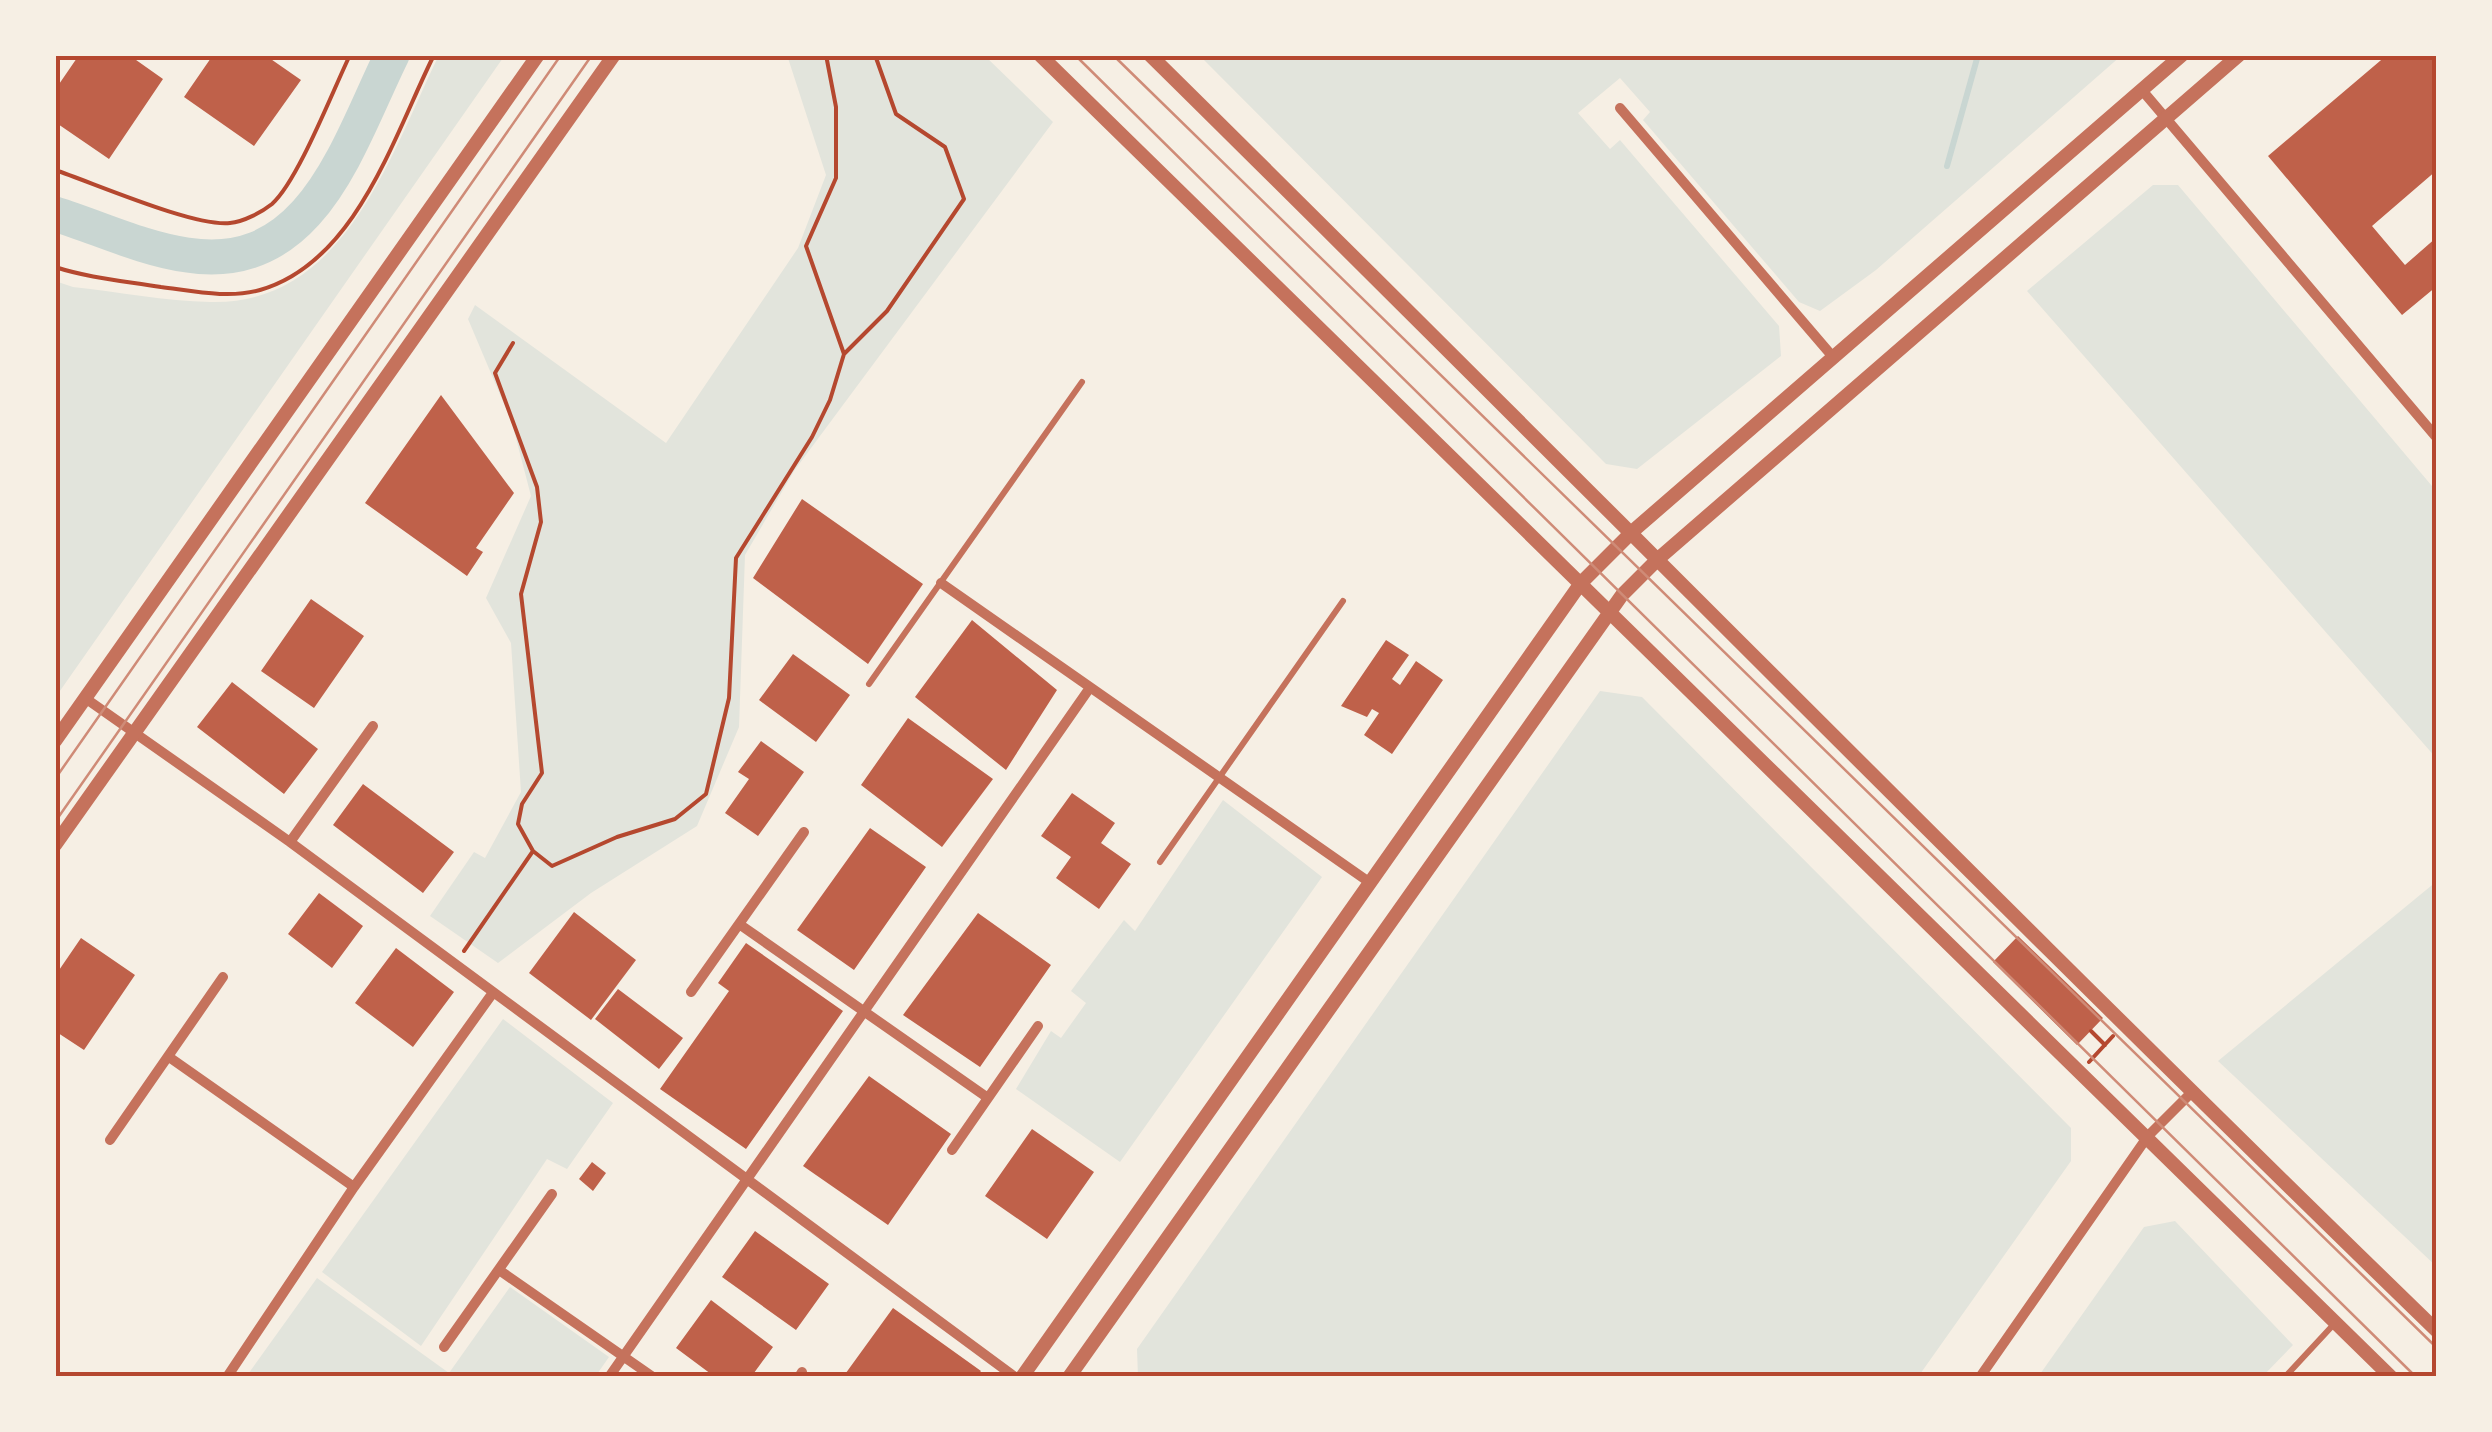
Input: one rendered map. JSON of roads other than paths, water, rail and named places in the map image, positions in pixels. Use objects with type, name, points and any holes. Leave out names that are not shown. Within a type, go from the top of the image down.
[{"type":"street","points":[[55,741],[538,55]]},
{"type":"street","points":[[55,845],[614,55]]},
{"type":"street","points":[[1040,55],[2391,1377]]},
{"type":"street","points":[[1150,55],[1633,531],[2191,1093],[2437,1331]]},
{"type":"street","points":[[1022,1377],[1581,582],[1633,531],[2182,55]]},
{"type":"street","points":[[1069,1377],[1608,614],[1658,558],[2239,55]]},
{"type":"street","points":[[2141,90],[2437,438]]},
{"type":"street","points":[[1620,108],[1833,357]]},
{"type":"street","points":[[941,583],[1369,882]]},
{"type":"street","points":[[609,1377],[1089,688]]},
{"type":"street","points":[[85,698],[290,842],[1014,1377]]},
{"type":"street","points":[[290,842],[373,726]]},
{"type":"street","points":[[691,992],[804,832]]},
{"type":"street","points":[[739,924],[988,1098]]},
{"type":"street","points":[[110,1140],[223,977]]},
{"type":"street","points":[[228,1377],[354,1186],[492,994]]},
{"type":"street","points":[[952,1150],[1038,1026]]},
{"type":"street","points":[[169,1056],[354,1186]]},
{"type":"street","points":[[1980,1377],[2148,1136],[2191,1093]]},
{"type":"street","points":[[444,1347],[552,1194]]},
{"type":"street","points":[[499,1270],[653,1377]]},
{"type":"lane","points":[[870,684],[1082,382]]},
{"type":"lane","points":[[1160,862],[1343,601]]},
{"type":"lane","points":[[2285,1377],[2336,1322]]},
{"type":"waterway","points":[[55,214],[137,243],[187,255],[230,256],[266,245],[295,224],[320,196],[341,163],[392,55]]},
{"type":"waterway","points":[[1947,166],[1978,55]]},
{"type":"tram line","points":[[55,779],[561,55]]},
{"type":"tram line","points":[[55,822],[592,55]]},
{"type":"tram line","points":[[1075,55],[2416,1377]]},
{"type":"tram line","points":[[1113,55],[2437,1348]]}]
